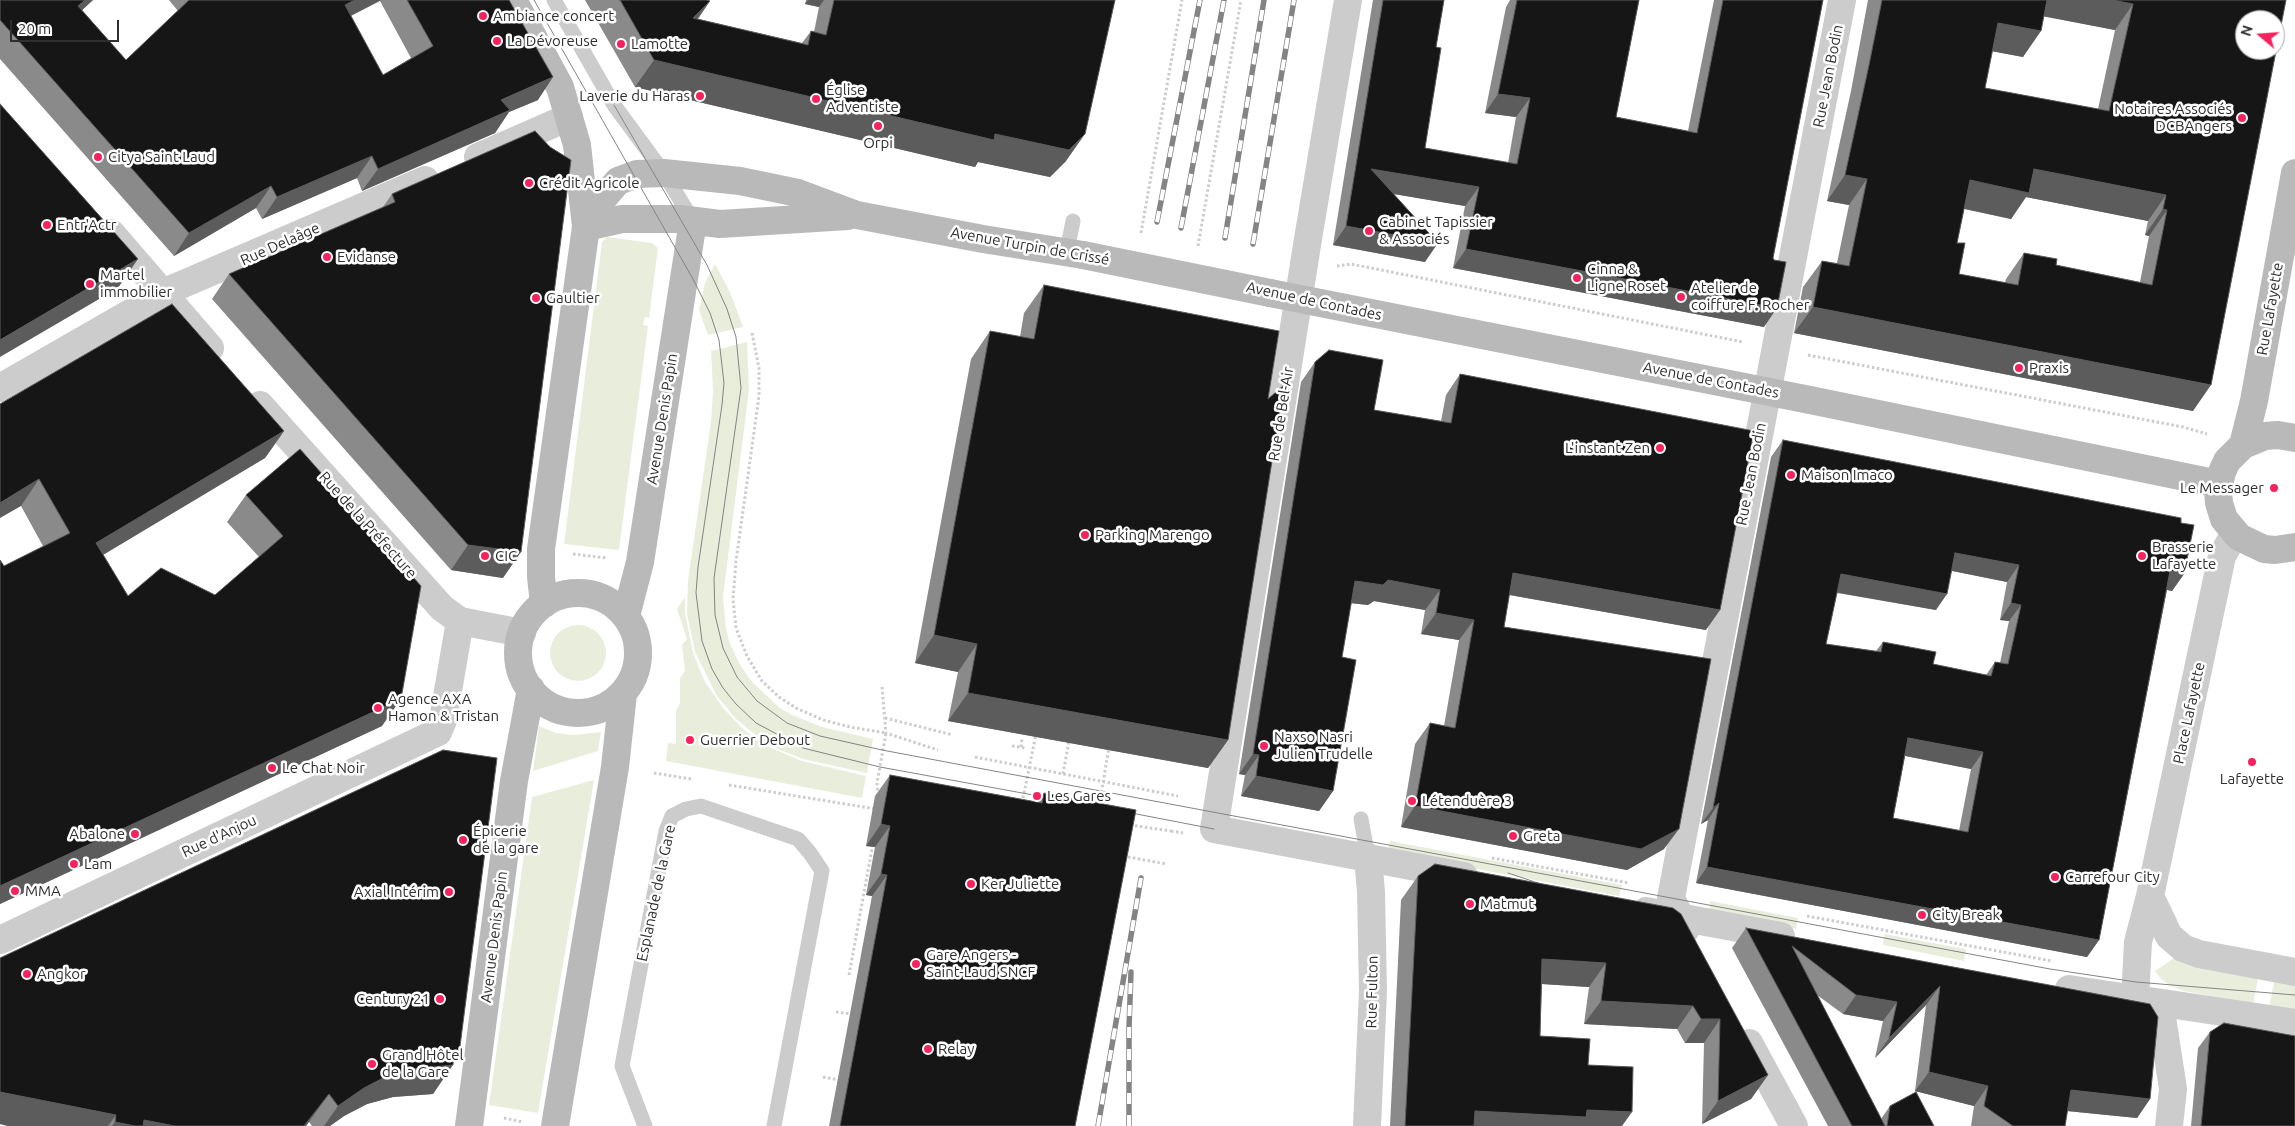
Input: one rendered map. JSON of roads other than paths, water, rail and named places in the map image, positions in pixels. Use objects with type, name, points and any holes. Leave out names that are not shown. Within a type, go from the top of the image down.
[{"type":"street","points":[[513,0],[560,87],[577,145],[586,227],[541,549],[541,577],[544,604]]},
{"type":"street","name":"Rue de Bel-Air","points":[[1348,0],[1214,829],[1368,857]]},
{"type":"street","name":"Rue Jean Bodin","points":[[1700,952],[1679,917],[1671,898],[1842,0]]},
{"type":"street","name":"Rue Delaâge","points":[[0,388],[163,294],[569,117]]},
{"type":"street","name":"Avenue Turpin de Crissé","points":[[586,227],[595,208],[618,181],[637,174],[664,173],[740,181],[798,193],[857,215],[983,239],[1075,253],[1200,266]]},
{"type":"street","name":"Rue Lafayette","points":[[2219,484],[2222,472],[2237,450],[2254,401],[2295,173]]},
{"type":"street","name":"Avenue Turpin de Crissé","points":[[586,227],[622,219],[693,221],[720,224],[857,215]]},
{"type":"street","name":"Rue de la Préfecture","points":[[98,218],[235,376],[434,599],[460,621],[522,633]]},
{"type":"street","name":"Avenue Denis Papin","points":[[626,616],[640,562],[693,221]]},
{"type":"street","name":"Avenue de Contades","points":[[1200,266],[1270,293],[1767,391],[2219,484]]},
{"type":"street","points":[[2237,450],[2266,436],[2283,435],[2295,438]]},
{"type":"street","points":[[2219,484],[2220,508],[2226,522],[2235,533],[2248,543],[2264,549],[2275,550],[2295,547]]},
{"type":"street","name":"Place Lafayette","points":[[2170,1126],[2173,1089],[2147,1002],[2138,942],[2150,896],[2222,556],[2235,533]]},
{"type":"street","points":[[582,594],[611,603],[626,616],[636,635],[638,656],[634,676],[623,694],[604,708],[593,712],[570,712],[548,705],[532,689],[520,668],[519,645],[522,633],[531,617],[544,604],[562,596],[582,594]]},
{"type":"street","name":"Rue d'Anjou","points":[[0,940],[438,732],[443,720],[460,621]]},
{"type":"street","name":"Avenue Denis Papin","points":[[469,1126],[514,780],[532,689]]},
{"type":"street","points":[[542,1124],[615,767],[623,694]]},
{"type":"street","points":[[1368,857],[1491,881]]},
{"type":"street","name":"Rue Fulton","points":[[1367,1126],[1373,991],[1371,892],[1368,857]]},
{"type":"street","points":[[2150,896],[2170,936],[2183,948],[2199,954],[2295,972]]},
{"type":"street","points":[[1618,905],[1802,940]]},
{"type":"street","points":[[2040,984],[2147,1002],[2295,1023]]},
{"type":"street","points":[[1738,1022],[1794,1126]]},
{"type":"lane","points":[[554,0],[614,105],[664,173],[693,221]]},
{"type":"lane","points":[[1073,221],[1075,253]]},
{"type":"lane","name":"Esplanade de la Gare","points":[[645,1126],[622,1066],[666,831],[672,816],[686,809],[701,806],[798,839],[822,871],[774,1126]]},
{"type":"lane","points":[[1361,819],[1368,857]]},
{"type":"tram line","points":[[534,0],[693,279],[710,313],[719,340],[724,383],[696,593],[702,641],[712,669],[723,688],[736,704],[756,723],[803,748],[880,767],[1055,799]]},
{"type":"tram line","points":[[614,105],[707,265],[727,309],[736,337],[741,388],[714,578],[715,615],[723,648],[737,677],[757,701],[787,723],[820,736],[882,750],[2050,969],[2136,982],[2295,995]]},
{"type":"tram line","points":[[1121,811],[1214,829]]},
{"type":"tram line","points":[[1508,873],[1550,887]]},
{"type":"railway","points":[[1157,222],[1200,0]]},
{"type":"railway","points":[[1181,228],[1224,0]]},
{"type":"railway","points":[[1225,238],[1264,0]]},
{"type":"railway","points":[[1253,244],[1294,0]]},
{"type":"railway","points":[[1098,1126],[1141,878]]},
{"type":"railway","points":[[1129,1126],[1131,972]]},
{"type":"place","name":"Ambiance concert","points":[[483,16]]},
{"type":"place","name":"La Dévoreuse","points":[[497,41]]},
{"type":"place","name":"Lamotte","points":[[621,44]]},
{"type":"place","name":"Laverie du Haras","points":[[700,96]]},
{"type":"place","name":"Église Adventiste","points":[[816,99]]},
{"type":"place","name":"Notaires Associés DCBAngers","points":[[2242,118]]},
{"type":"place","name":"Orpi","points":[[878,126]]},
{"type":"place","name":"Citya Saint Laud","points":[[98,157]]},
{"type":"place","name":"Crédit Agricole","points":[[529,183]]},
{"type":"place","name":"Entr'Actr","points":[[47,225]]},
{"type":"place","name":"Cabinet Tapissier & Associés","points":[[1369,231]]},
{"type":"place","name":"Evidanse","points":[[327,257]]},
{"type":"place","name":"Cinna & Ligne Roset","points":[[1577,278]]},
{"type":"place","name":"Martel immobilier","points":[[90,284]]},
{"type":"place","name":"Atelier de coiffure F. Rocher","points":[[1681,297]]},
{"type":"place","name":"Gaultier","points":[[536,298]]},
{"type":"place","name":"Praxis","points":[[2019,368]]},
{"type":"place","name":"L'instant Zen","points":[[1660,448]]},
{"type":"place","name":"Maison Imaco","points":[[1791,475]]},
{"type":"place","name":"Le Messager","points":[[2274,488]]},
{"type":"place","name":"Parking Marengo","points":[[1085,535]]},
{"type":"place","name":"CIC","points":[[485,556]]},
{"type":"place","name":"Brasserie Lafayette","points":[[2142,556]]},
{"type":"place","name":"Agence AXA Hamon & Tristan","points":[[378,708]]},
{"type":"place","name":"Guerrier Debout","points":[[690,740]]},
{"type":"place","name":"Naxso Nasri Julien Trudelle","points":[[1264,746]]},
{"type":"place","name":"Lafayette","points":[[2252,762]]},
{"type":"place","name":"Le Chat Noir","points":[[272,768]]},
{"type":"place","name":"Les Gares","points":[[1037,796]]},
{"type":"place","name":"Létenduère 3","points":[[1412,801]]},
{"type":"place","name":"Abalone","points":[[135,834]]},
{"type":"place","name":"Greta","points":[[1513,836]]},
{"type":"place","name":"Épicerie de la gare","points":[[463,840]]},
{"type":"place","name":"Lam","points":[[74,864]]},
{"type":"place","name":"Carrefour City","points":[[2055,877]]},
{"type":"place","name":"Ker Juliette","points":[[971,884]]},
{"type":"place","name":"MMA","points":[[15,891]]},
{"type":"place","name":"Axial Intérim","points":[[449,892]]},
{"type":"place","name":"Matmut","points":[[1470,904]]},
{"type":"place","name":"City Break","points":[[1922,915]]},
{"type":"place","name":"Gare Angers - Saint-Laud SNCF","points":[[916,964]]},
{"type":"place","name":"Angkor","points":[[27,974]]},
{"type":"place","name":"Century 21","points":[[440,999]]},
{"type":"place","name":"Relay","points":[[928,1049]]},
{"type":"place","name":"Grand Hôtel de la Gare","points":[[372,1064]]}]
